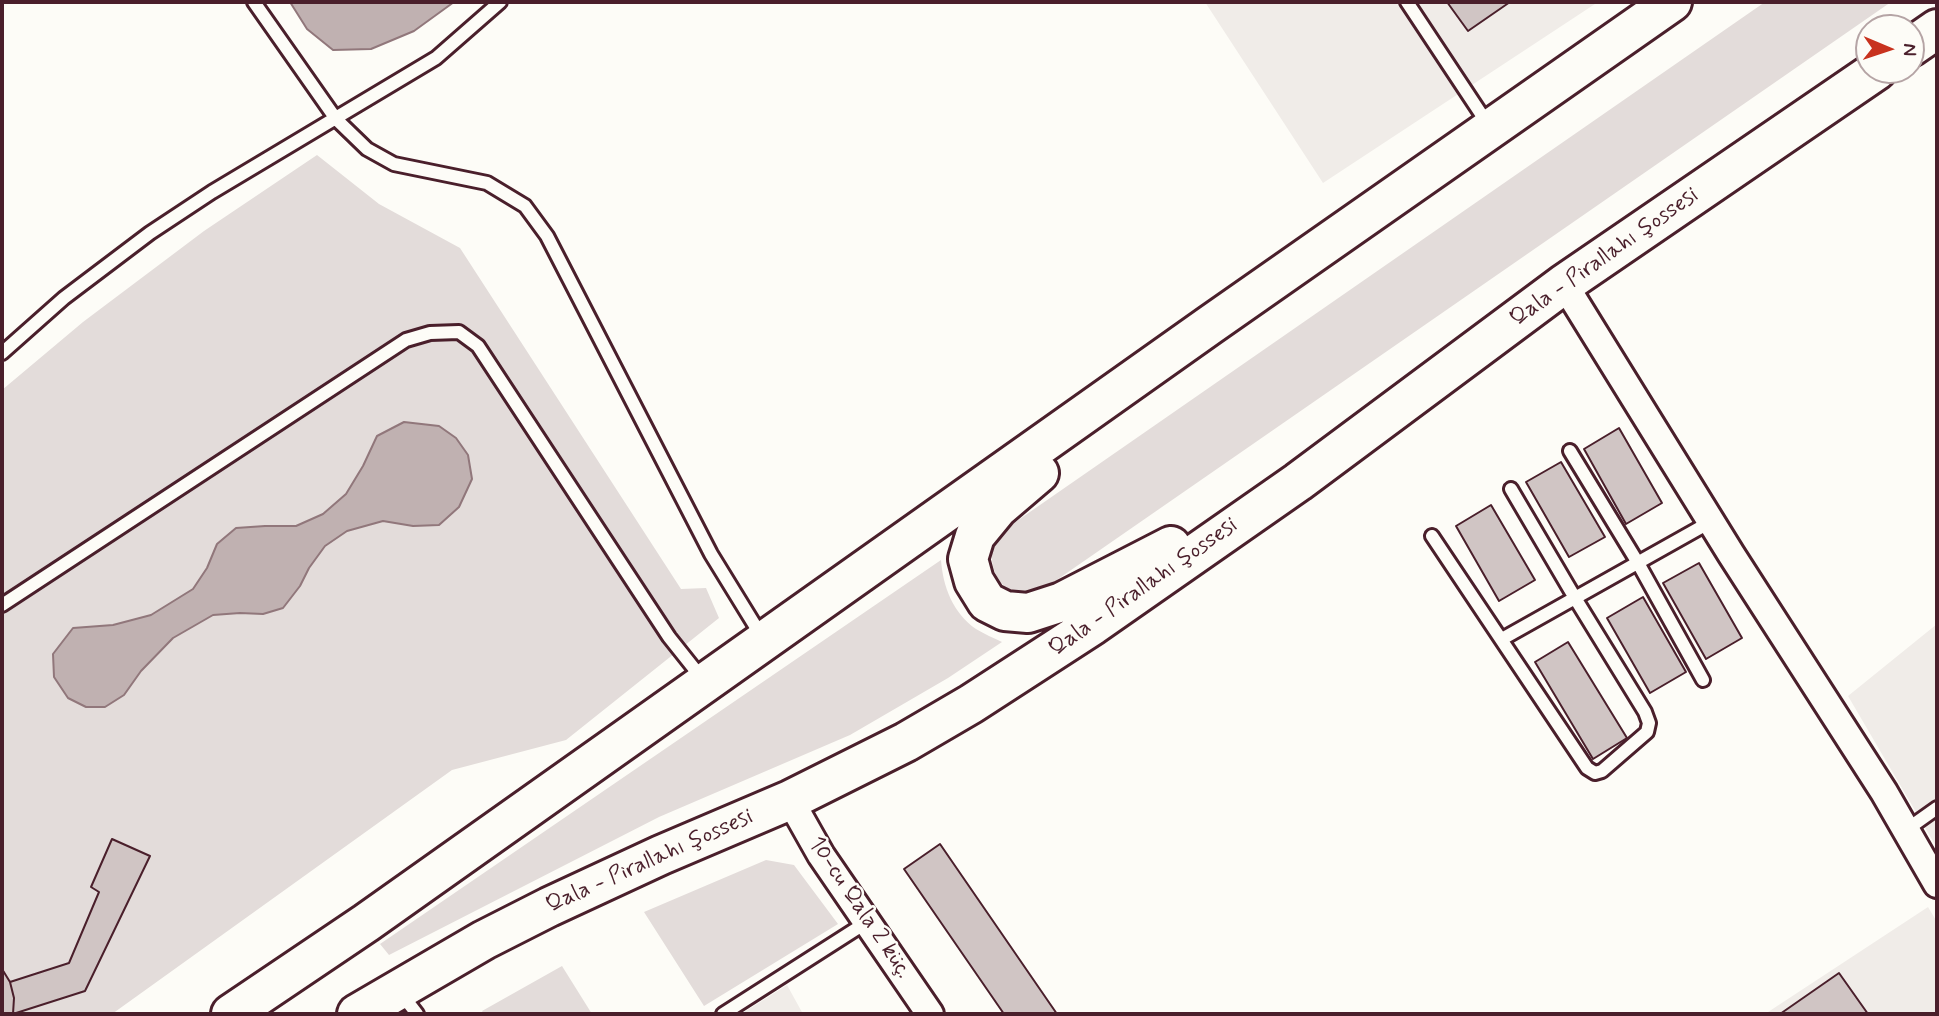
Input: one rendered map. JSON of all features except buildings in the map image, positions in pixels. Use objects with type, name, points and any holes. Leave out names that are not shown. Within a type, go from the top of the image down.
[{"type":"main road","points":[[231,1014],[366,923],[1210,325],[1672,2]]},
{"type":"main road","name":"Qala - Pirallahı şossesi","points":[[357,1014],[407,1002],[484,940],[661,855],[790,800],[906,742],[971,704],[1093,625],[1298,482],[1564,284],[1857,84]]},
{"type":"main road","points":[[1210,325],[998,508],[975,536],[968,559],[974,581],[987,602],[1005,611],[1028,613],[1062,602],[1298,482]]},
{"type":"street","points":[[1564,284],[1906,830],[1937,884]]},
{"type":"street","name":"10-cu Qala 2 küç.","points":[[790,800],[821,855],[930,1014]]},
{"type":"lane","points":[[254,2],[336,119],[367,149],[394,164],[487,183],[525,206],[547,236],[711,554],[764,640]]},
{"type":"lane","points":[[2,353],[64,298],[150,233],[212,192],[436,58],[500,2]]},
{"type":"lane","points":[[1407,2],[1491,129]]},
{"type":"lane","points":[[2,605],[406,340],[430,333],[459,332],[478,346],[669,637],[706,682]]},
{"type":"lane","points":[[1570,451],[1638,563],[1703,680]]},
{"type":"lane","points":[[1432,536],[1587,768],[1595,773],[1602,771],[1647,732],[1649,723],[1645,712],[1511,489]]},
{"type":"lane","points":[[1502,639],[1712,521]]},
{"type":"lane","points":[[1906,830],[1937,808]]},
{"type":"lane","points":[[723,1014],[867,922]]},
{"type":"shaded area","points":[[290,2],[454,2],[414,31],[371,49],[333,50],[307,29]]},
{"type":"shaded area","points":[[1205,2],[1598,2],[1323,183]]},
{"type":"shaded area","points":[[1765,2],[1891,2],[1874,14],[1855,14],[1855,27],[1048,586],[1019,592],[1007,588],[997,577],[992,561],[994,545],[1014,523]]},
{"type":"shaded area","points":[[317,155],[379,204],[460,248],[681,589],[706,588],[719,618],[566,740],[452,770],[112,1014],[2,1014],[2,390],[83,322],[204,231]]},
{"type":"shaded area","points":[[404,422],[439,426],[456,438],[468,455],[472,479],[459,507],[439,525],[413,526],[383,521],[347,531],[325,546],[283,608],[263,614],[213,615],[173,638],[141,671],[124,695],[105,707],[86,707],[68,698],[54,677],[53,654],[73,628],[113,625],[151,615],[193,589],[207,568],[217,544],[236,528],[296,526],[323,514],[346,494],[377,436]]},
{"type":"shaded area","points":[[941,560],[944,580],[955,607],[976,629],[1002,642],[948,678],[850,735],[659,817],[389,955],[380,944]]},
{"type":"shaded area","points":[[1937,624],[1937,848],[1848,696]]},
{"type":"shaded area","points":[[766,860],[794,865],[838,924],[704,1006],[644,912]]},
{"type":"shaded area","points":[[1928,907],[1937,922],[1937,1014],[1765,1014]]},
{"type":"shaded area","points":[[562,966],[592,1014],[484,1014],[482,1011]]},
{"type":"shaded area","points":[[787,985],[803,1014],[741,1014]]}]
